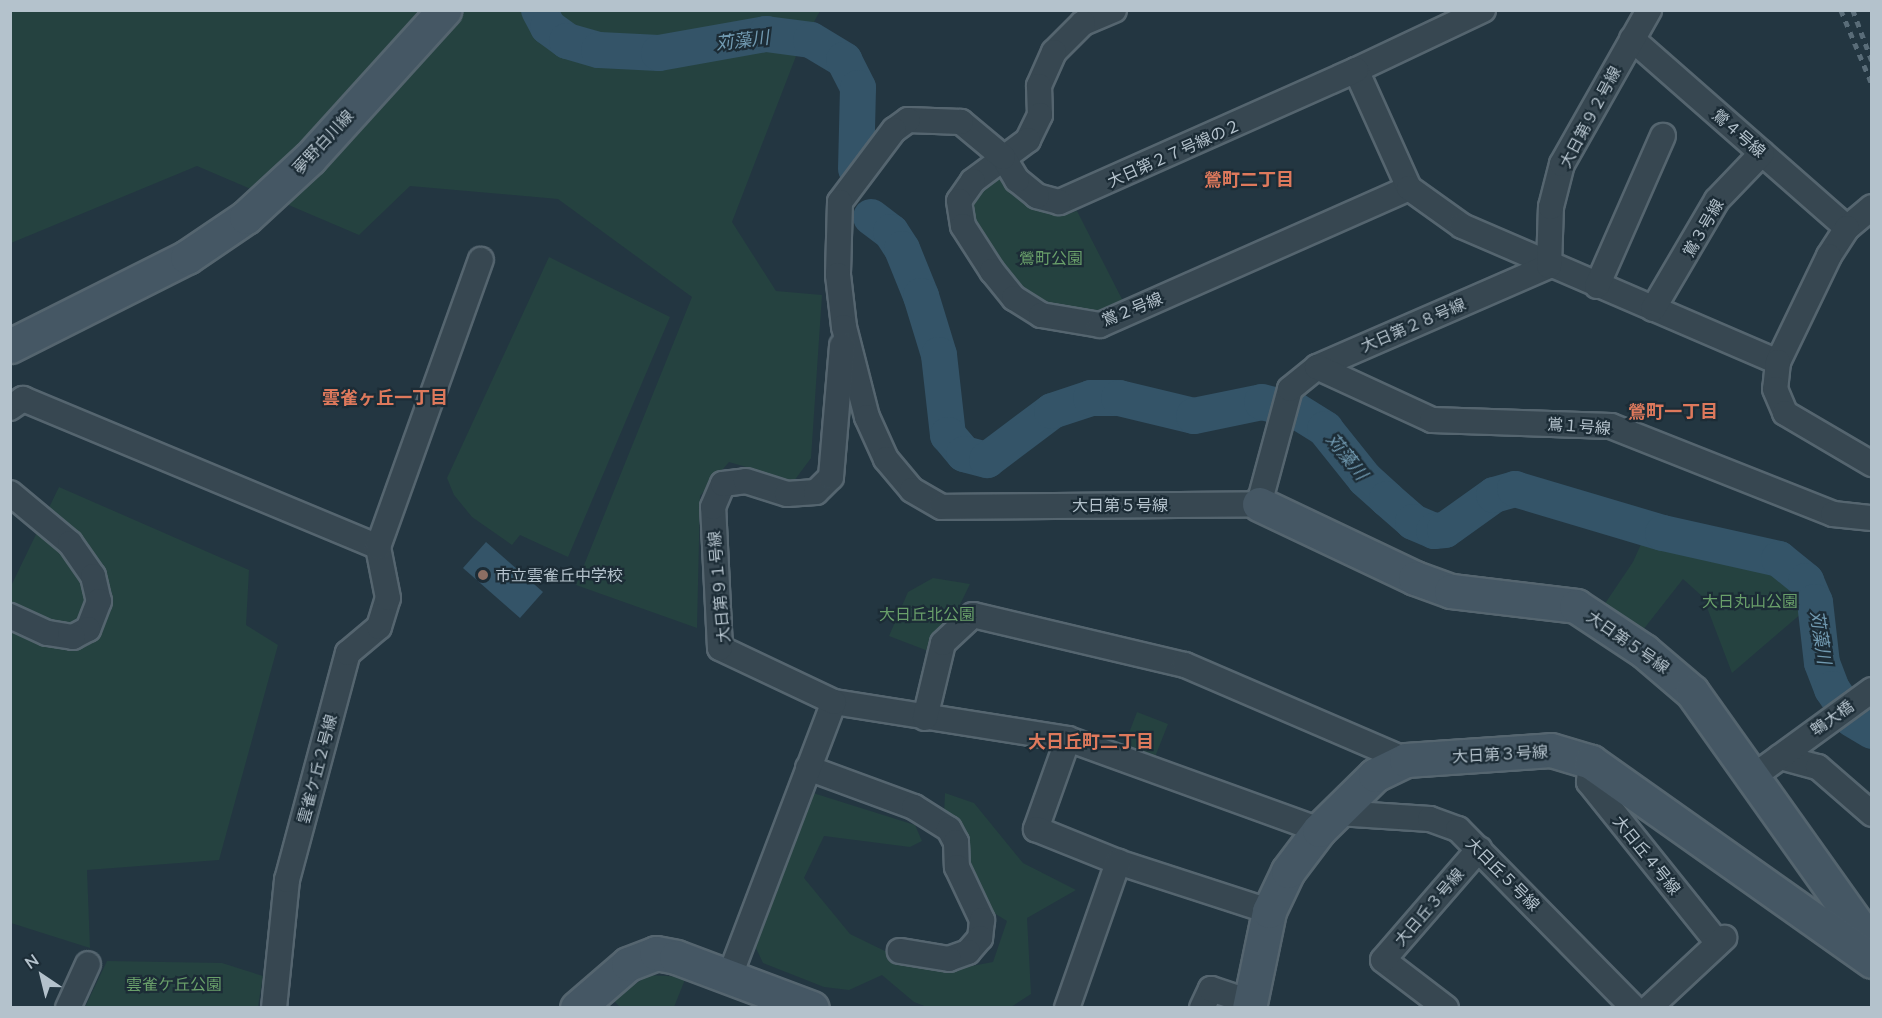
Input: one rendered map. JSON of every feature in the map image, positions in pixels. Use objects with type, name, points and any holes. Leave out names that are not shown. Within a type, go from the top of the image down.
[{"type":"street","name":"夢野白川線","points":[[10,346],[187,257],[246,218],[281,187],[444,10]]},
{"type":"street","points":[[1002,157],[1028,140],[1040,115],[1039,86],[1054,52],[1083,23],[1114,10]]},
{"type":"street","name":"大日第２７号線の２","points":[[1002,157],[1017,180],[1037,196],[1059,202],[1356,70],[1484,10]]},
{"type":"street","name":"大日第９２号線","points":[[1549,266],[1551,207],[1562,164],[1649,10]]},
{"type":"street","name":"鶯４号線","points":[[1632,39],[1847,228]]},
{"type":"street","points":[[1356,70],[1409,188],[1462,226],[1549,266],[1778,362]]},
{"type":"street","name":"大日第５号線","points":[[1002,157],[961,122],[908,120],[894,130],[840,202],[838,275],[844,327],[867,417],[886,459],[912,490],[942,507],[1258,504],[1415,578],[1451,591],[1576,606],[1674,675],[1692,692],[1754,776],[1872,945]]},
{"type":"street","points":[[1597,286],[1663,136]]},
{"type":"street","name":"鴬３号線","points":[[1653,309],[1717,200],[1762,153]]},
{"type":"street","name":"鴬２号線","points":[[1002,157],[973,181],[958,201],[963,226],[1014,298],[1041,315],[1100,325],[1409,188]]},
{"type":"street","points":[[1872,207],[1847,228],[1829,256],[1778,362],[1774,389],[1785,413],[1872,464]]},
{"type":"street","name":"夢野白川線","points":[[10,325],[187,257]]},
{"type":"street","points":[[10,408],[23,399],[378,547],[481,260]]},
{"type":"street","name":"大日第２８号線","points":[[1258,504],[1290,389],[1317,367],[1549,266]]},
{"type":"street","name":"大日第９１号線","points":[[834,702],[720,648],[713,507],[723,484],[746,481],[787,494],[816,492],[831,477],[844,327]]},
{"type":"street","name":"鴬１号線","points":[[1317,367],[1432,420],[1611,426],[1833,514],[1872,518]]},
{"type":"street","points":[[10,494],[70,543],[93,576],[99,601],[88,629],[73,637],[47,633],[10,616]]},
{"type":"street","name":"雲雀ケ丘２号線","points":[[274,1008],[287,880],[348,653],[379,627],[388,598],[378,547]]},
{"type":"street","points":[[925,718],[943,643],[973,615],[1185,665],[1406,760]]},
{"type":"street","name":"鵯大橋","points":[[1754,776],[1872,690]]},
{"type":"street","points":[[729,978],[834,702]]},
{"type":"street","name":"大日丘５号線","points":[[834,702],[1068,739],[1328,822],[1430,819],[1458,830],[1479,849],[1634,1008]]},
{"type":"street","points":[[1068,739],[1036,829],[1118,862],[1269,911]]},
{"type":"street","name":"大日第３号線","points":[[1250,1005],[1269,911],[1288,871],[1328,822],[1375,775],[1406,760],[1551,750],[1591,762],[1872,961]]},
{"type":"street","points":[[1787,751],[1818,767],[1872,814]]},
{"type":"street","name":"大日丘４号線","points":[[1591,762],[1589,782],[1721,941],[1649,1008]]},
{"type":"street","points":[[808,768],[914,807],[949,829],[956,842],[957,867],[982,920],[980,938],[968,952],[949,959],[900,951]]},
{"type":"street","name":"大日丘３号線","points":[[1446,1008],[1383,960],[1479,849]]},
{"type":"street","points":[[1067,1008],[1118,862]]},
{"type":"street","points":[[577,1008],[606,979],[641,956],[676,957],[813,1008]]},
{"type":"street","points":[[68,1008],[87,964]]},
{"type":"street","points":[[1202,1008],[1211,989],[1250,1005]]},
{"type":"green space","points":[[11,11],[820,11],[798,51],[732,222],[776,291],[822,295],[811,458],[794,481],[729,462],[700,496],[697,628],[576,585],[692,297],[558,199],[410,186],[359,235],[197,166],[11,243]]},
{"type":"green space","name":"鶯町公園","points":[[997,175],[1036,208],[1068,214],[1077,211],[1125,305],[1084,314],[1051,309],[1020,292],[970,218],[971,200]]},
{"type":"green space","points":[[549,257],[670,317],[568,557],[520,535],[512,545],[472,517],[454,495],[447,478]]},
{"type":"green space","points":[[59,487],[249,570],[246,625],[278,645],[219,860],[87,870],[90,948],[11,923],[10,588]]},
{"type":"green space","name":"大日丸山公園","points":[[1646,533],[1773,563],[1798,585],[1806,600],[1802,613],[1732,673],[1703,597],[1683,579],[1639,635],[1602,608],[1633,562]]},
{"type":"green space","name":"大日丘北公園","points":[[933,578],[970,584],[936,654],[889,636],[908,592]]},
{"type":"green space","points":[[1137,712],[1168,724],[1155,757],[1124,746]]},
{"type":"green space","points":[[813,793],[915,825],[922,841],[910,847],[824,836],[804,878],[850,934],[889,953],[950,970],[993,962],[1007,921],[973,900],[943,837],[945,793],[974,803],[1023,863],[1076,890],[1027,918],[1031,994],[1011,1007],[927,1007],[914,1002],[882,975],[849,990],[824,987],[763,963],[755,946]]},
{"type":"green space","name":"雲雀ケ丘公園","points":[[107,961],[222,963],[263,976],[258,1007],[85,1007]]},
{"type":"green space","points":[[648,975],[686,977],[674,1007],[620,1007],[613,1000]]},
{"type":"water","points":[[486,542],[543,592],[520,618],[463,568]]},
{"type":"waterway","name":"苅藻川","points":[[539,10],[548,27],[567,41],[599,50],[659,53],[766,34],[811,40],[844,60],[858,88],[856,169]]},
{"type":"waterway","name":"苅藻川","points":[[871,217],[891,232],[902,249],[921,296],[939,355],[948,435],[964,454],[987,460],[1052,411],[1091,398],[1119,398],[1194,416],[1262,402],[1295,410],[1325,429],[1365,479],[1413,522],[1434,531],[1445,530],[1494,495],[1515,489],[1663,533],[1779,559],[1806,581],[1815,602],[1822,663],[1832,689],[1852,719],[1872,731]]},
{"type":"railway","points":[[1841,10],[1872,84]]},
{"type":"railway","points":[[1853,10],[1872,61]]},
{"type":"place","name":"市立雲雀丘中学校","points":[[483,575]]},
{"type":"district","name":"鶯町二丁目","points":[[1249,179]]},
{"type":"district","name":"雲雀ヶ丘一丁目","points":[[385,397]]},
{"type":"district","name":"鶯町一丁目","points":[[1673,411]]},
{"type":"district","name":"大日丘町二丁目","points":[[1091,741]]}]
